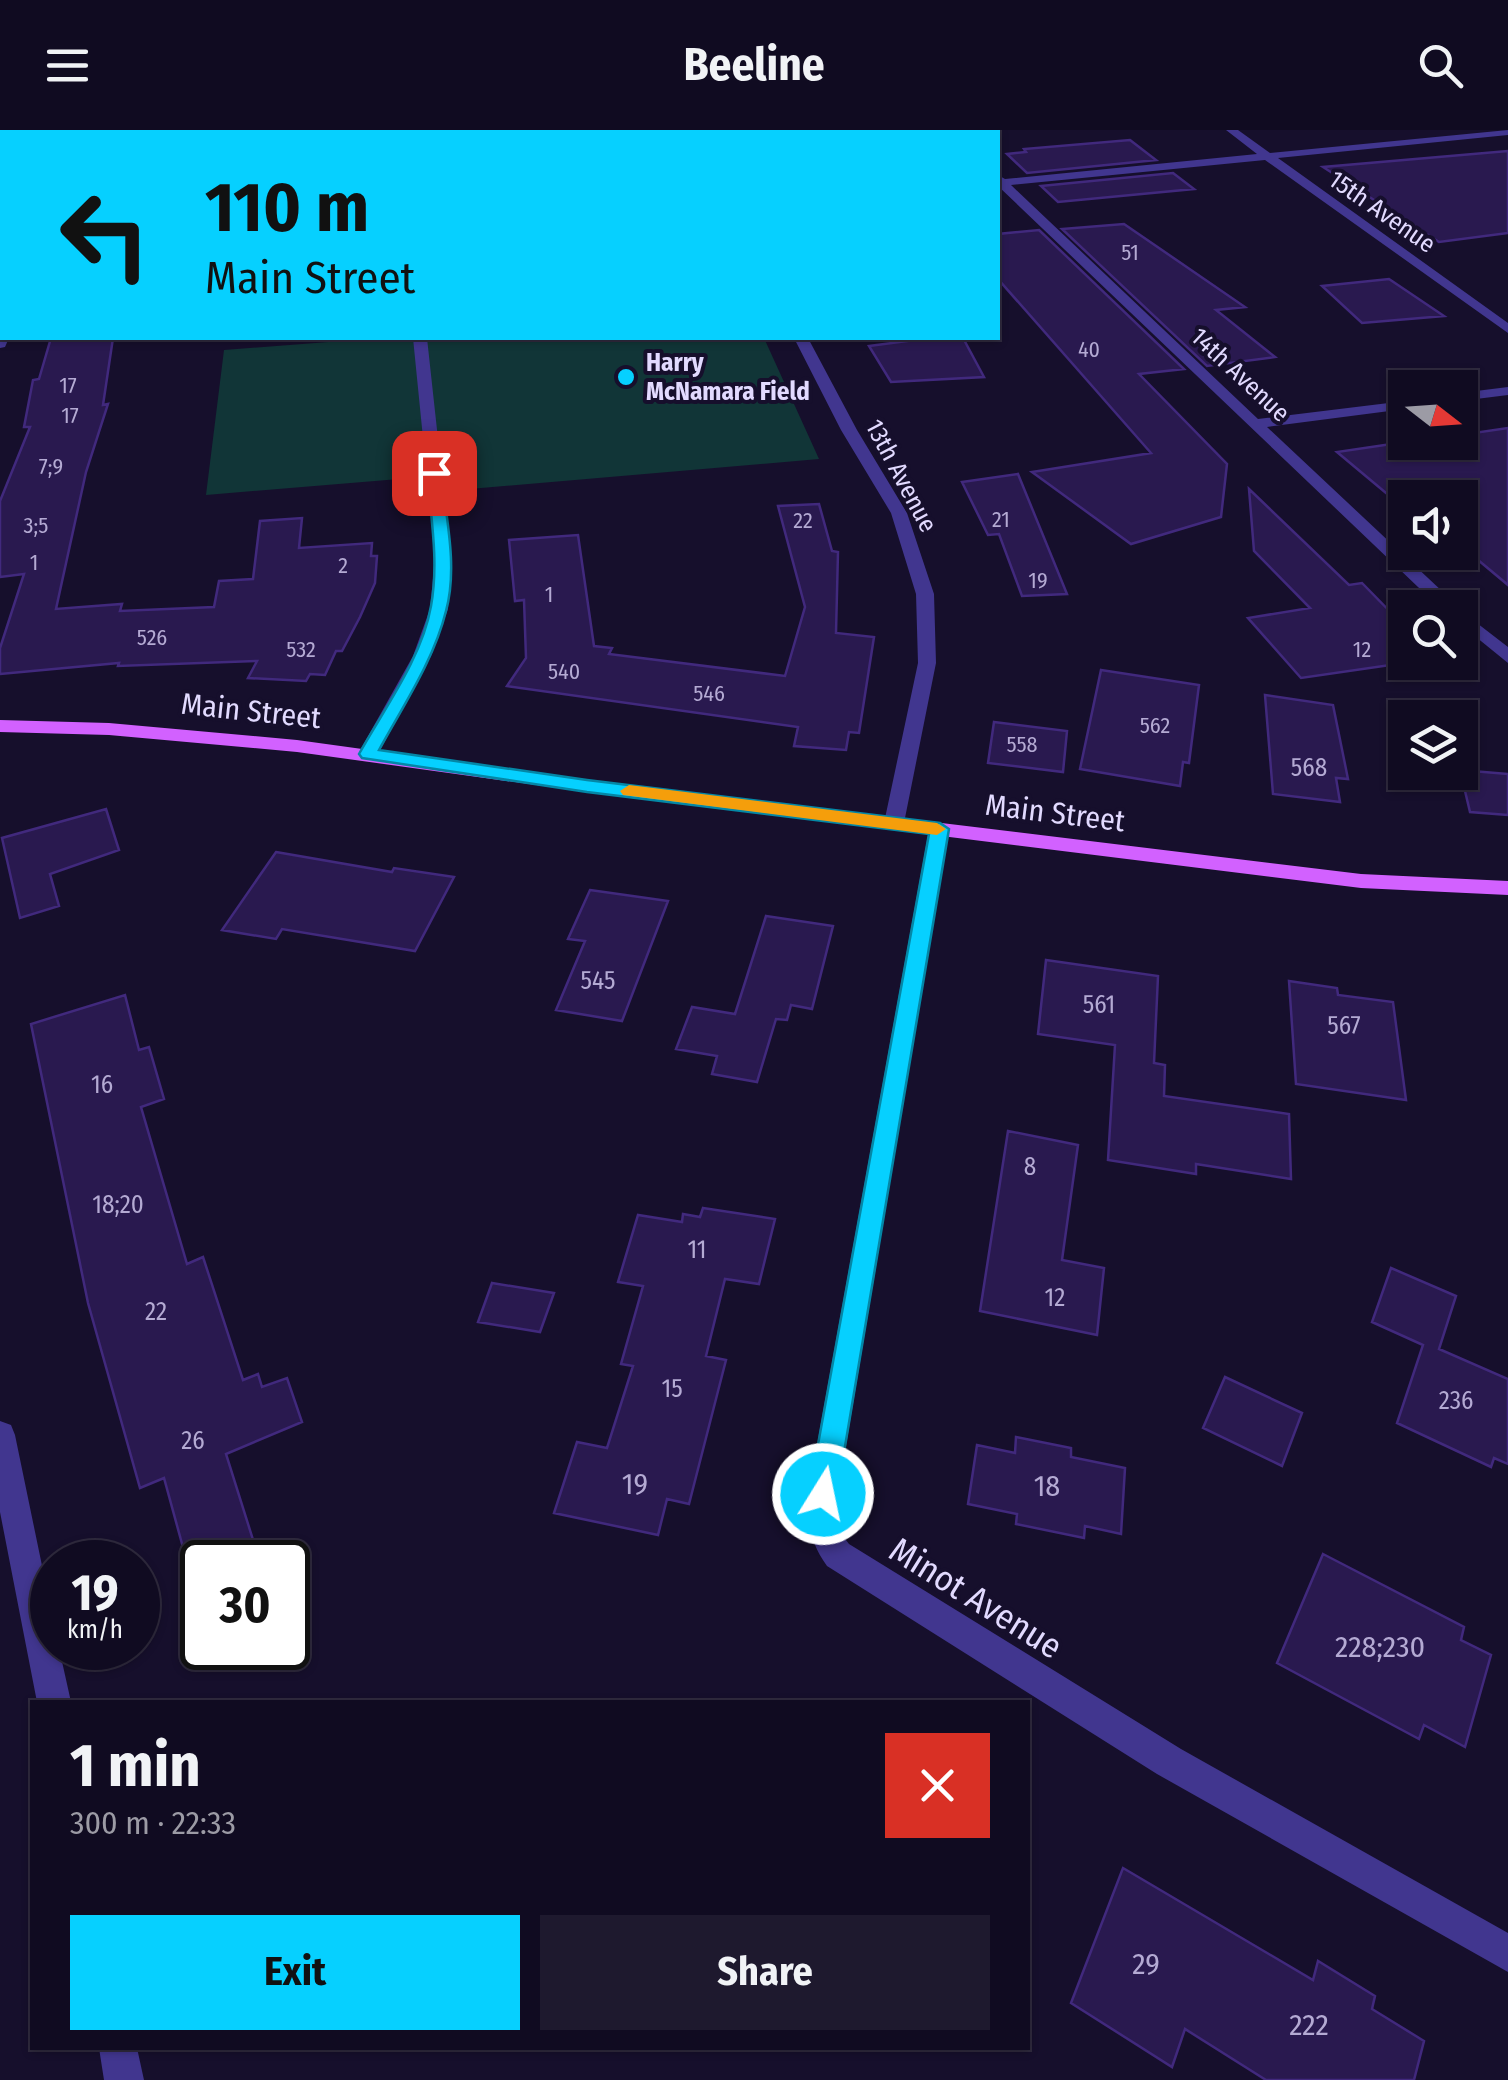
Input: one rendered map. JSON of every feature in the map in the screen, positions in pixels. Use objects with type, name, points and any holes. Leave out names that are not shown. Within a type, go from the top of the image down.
[{"type":"main road","name":"Main Street","points":[[0,726],[185,734],[1362,881],[1508,888]]},
{"type":"street","name":"15th Avenue","points":[[1231,130],[1508,328]]},
{"type":"street","points":[[1000,181],[1508,131]]},
{"type":"street","name":"14th Avenue","points":[[1000,182],[1433,590]]},
{"type":"street","points":[[368,754],[415,669],[439,610],[443,558],[420,340]]},
{"type":"street","name":"13th Avenue","points":[[802,340],[899,513],[925,594],[927,664],[894,823]]},
{"type":"street","points":[[1478,395],[1508,391]]},
{"type":"street","points":[[1256,424],[1388,406]]},
{"type":"street","points":[[1478,630],[1508,656]]},
{"type":"street","name":"Minot Avenue","points":[[940,829],[823,1494],[826,1537],[838,1555],[1032,1679],[1337,1860],[1508,1953]]},
{"type":"street","points":[[0,1435],[54,1700]]},
{"type":"street","points":[[118,2050],[124,2080]]},
{"type":"green space","points":[[354,340],[765,340],[819,459],[400,495],[399,479],[206,495],[224,350]]},
{"type":"building","points":[[1130,140],[1156,160],[1027,173],[1007,154],[1026,152],[1024,149]]},
{"type":"building","points":[[1508,151],[1508,233],[1439,242],[1323,167]]},
{"type":"building","points":[[1173,173],[1194,189],[1058,202],[1041,186]]},
{"type":"building","points":[[1124,224],[1245,307],[1216,310],[1275,357],[1207,366],[1062,229]]},
{"type":"building","points":[[1039,230],[1184,369],[1139,374],[1227,464],[1221,517],[1131,544],[1032,472],[1151,453],[1000,281],[1000,234]]},
{"type":"building","points":[[1389,279],[1444,316],[1362,323],[1322,286]]},
{"type":"building","points":[[50,340],[113,340],[103,405],[108,404],[86,472],[56,609],[122,604],[120,611],[214,607],[219,581],[253,579],[260,521],[302,518],[299,548],[372,543],[371,556],[377,556],[375,583],[342,651],[336,651],[325,675],[310,674],[306,681],[248,678],[257,661],[118,666],[119,663],[0,674],[0,648],[24,574],[0,577],[0,501],[30,427],[24,427],[33,380],[39,379]]},
{"type":"building","points":[[915,340],[964,340],[984,377],[891,382],[869,346]]},
{"type":"building","points":[[1508,428],[1508,585],[1478,560],[1478,480],[1388,480],[1388,495],[1337,452],[1388,444],[1388,460],[1478,460],[1478,432]]},
{"type":"building","points":[[1018,474],[1067,594],[1022,596],[999,534],[988,535],[962,482]]},
{"type":"building","points":[[1249,489],[1349,585],[1362,583],[1388,610],[1388,665],[1301,678],[1248,618],[1310,608],[1254,551]]},
{"type":"building","points":[[819,504],[832,551],[838,552],[836,633],[874,637],[859,733],[849,732],[846,750],[794,746],[798,727],[507,686],[526,658],[524,600],[515,601],[509,540],[578,535],[594,646],[612,648],[609,654],[785,676],[805,607],[778,506]]},
{"type":"building","points":[[1101,670],[1199,685],[1189,763],[1183,762],[1180,786],[1080,769]]},
{"type":"building","points":[[1265,695],[1333,705],[1348,779],[1336,778],[1340,802],[1273,794]]},
{"type":"building","points":[[994,722],[1067,731],[1063,772],[988,763]]},
{"type":"building","points":[[1478,772],[1508,774],[1508,815],[1470,812],[1465,790],[1478,790]]},
{"type":"building","points":[[106,809],[119,850],[50,874],[59,906],[20,918],[2,838]]},
{"type":"building","points":[[276,852],[392,872],[394,868],[454,877],[415,951],[282,929],[276,939],[222,930]]},
{"type":"building","points":[[590,890],[668,901],[622,1021],[556,1010],[585,941],[568,939]]},
{"type":"building","points":[[766,916],[833,926],[812,1009],[791,1005],[787,1020],[776,1019],[757,1082],[712,1074],[717,1056],[676,1049],[692,1007],[735,1014]]},
{"type":"building","points":[[1046,960],[1158,976],[1154,1063],[1165,1065],[1164,1096],[1289,1114],[1291,1179],[1196,1164],[1196,1174],[1108,1160],[1115,1045],[1038,1034]]},
{"type":"building","points":[[1289,981],[1337,988],[1338,995],[1393,1002],[1406,1100],[1296,1084]]},
{"type":"building","points":[[125,995],[139,1050],[149,1047],[164,1099],[141,1107],[187,1264],[203,1257],[243,1380],[258,1374],[262,1387],[287,1378],[302,1422],[226,1454],[253,1540],[181,1540],[164,1478],[140,1488],[88,1303],[31,1024]]},
{"type":"building","points":[[1008,1131],[1078,1145],[1062,1260],[1104,1268],[1097,1335],[980,1311]]},
{"type":"building","points":[[703,1208],[775,1219],[759,1284],[725,1279],[706,1356],[726,1360],[689,1504],[667,1499],[658,1535],[554,1513],[577,1442],[607,1448],[633,1366],[621,1364],[643,1286],[618,1282],[638,1215],[682,1222],[683,1214],[700,1217]]},
{"type":"building","points":[[1391,1268],[1456,1296],[1439,1349],[1508,1379],[1508,1464],[1494,1458],[1491,1467],[1397,1423],[1423,1345],[1372,1322]]},
{"type":"building","points":[[492,1283],[554,1293],[540,1332],[478,1322]]},
{"type":"building","points":[[1225,1377],[1302,1413],[1282,1466],[1203,1428]]},
{"type":"building","points":[[1016,1437],[1071,1448],[1071,1457],[1125,1468],[1121,1534],[1085,1526],[1084,1538],[1016,1524],[1017,1514],[968,1504],[977,1445],[1015,1453]]},
{"type":"building","points":[[1323,1554],[1464,1627],[1461,1640],[1491,1655],[1465,1747],[1424,1725],[1419,1739],[1277,1663]]},
{"type":"building","points":[[1123,1868],[1313,1980],[1318,1961],[1375,1996],[1372,2009],[1424,2041],[1414,2080],[1266,2080],[1185,2029],[1172,2067],[1071,2003]]},
{"type":"slow traffic","points":[[629,791],[937,829]]},
{"type":"place","name":"Harry McNamara Field","points":[[626,377]]},
{"type":"route","points":[[434,473],[443,558],[439,610],[422,656],[368,754],[587,786],[940,829],[823,1494]]}]
